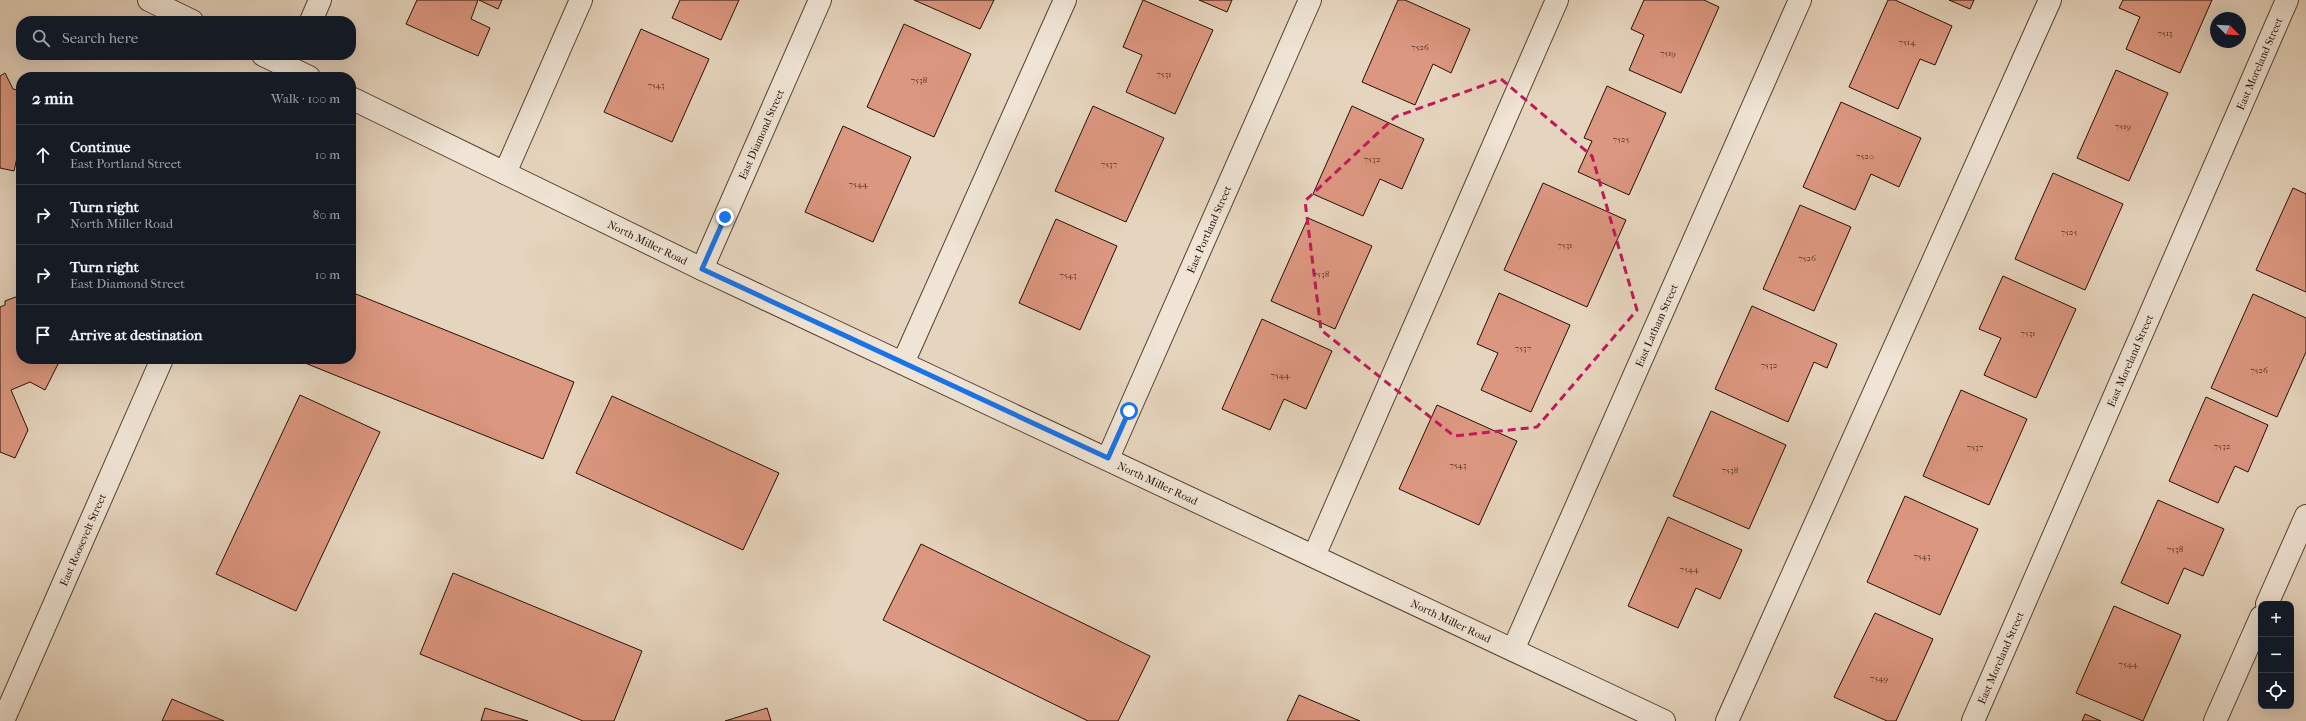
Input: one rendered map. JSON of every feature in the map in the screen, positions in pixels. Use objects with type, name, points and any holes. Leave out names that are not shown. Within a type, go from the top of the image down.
[{"type":"street","points":[[149,0],[182,16]]},
{"type":"street","points":[[313,16],[320,0]]},
{"type":"street","points":[[505,173],[581,0]]},
{"type":"street","name":"East Diamond Street","points":[[702,269],[820,0]]},
{"type":"street","points":[[903,363],[1065,0]]},
{"type":"street","name":"East Portland Street","points":[[1108,458],[1310,0]]},
{"type":"street","points":[[1314,556],[1557,0]]},
{"type":"street","name":"East Latham Street","points":[[1512,650],[1800,0]]},
{"type":"street","points":[[1727,721],[2050,0]]},
{"type":"street","name":"East Moreland Street","points":[[1973,721],[2288,0]]},
{"type":"street","points":[[275,60],[296,69]]},
{"type":"street","name":"North Miller Road","points":[[356,100],[702,269],[1108,458],[1664,721]]},
{"type":"street","name":"East Roosevelt Street","points":[[3,721],[160,364]]},
{"type":"street","points":[[2268,601],[2306,516]]},
{"type":"street","points":[[2215,721],[2258,624]]},
{"type":"highlighted area","points":[[1501,79],[1592,156],[1637,310],[1537,427],[1454,436],[1321,330],[1305,201],[1395,117]]},
{"type":"building","points":[[417,0],[478,0],[471,19],[490,28],[478,56],[406,24]]},
{"type":"building","points":[[479,0],[502,0],[498,9]]},
{"type":"building","points":[[680,0],[739,0],[721,40],[672,18]]},
{"type":"building","points":[[914,0],[994,0],[980,29]]},
{"type":"building","points":[[1143,0],[1213,30],[1175,114],[1126,92],[1142,55],[1123,47]]},
{"type":"building","points":[[1199,0],[1232,0],[1227,12]]},
{"type":"building","points":[[1398,0],[1405,0],[1470,29],[1451,73],[1433,64],[1415,105],[1362,82]]},
{"type":"building","points":[[1644,0],[1704,0],[1719,7],[1681,93],[1629,70],[1644,35],[1631,29]]},
{"type":"building","points":[[1888,0],[1895,0],[1952,26],[1935,65],[1920,59],[1898,109],[1849,87]]},
{"type":"building","points":[[1949,0],[1974,0],[1970,9]]},
{"type":"building","points":[[2123,0],[2212,0],[2180,73],[2126,49],[2140,17],[2119,8]]},
{"type":"building","points":[[904,24],[971,54],[934,137],[867,107]]},
{"type":"building","points":[[641,29],[709,59],[672,142],[604,112]]},
{"type":"building","points":[[2116,70],[2168,93],[2129,181],[2077,158]]},
{"type":"building","points":[[5,73],[13,89],[16,90],[16,162],[14,171],[0,168],[0,76]]},
{"type":"building","points":[[1607,86],[1666,113],[1629,195],[1578,172],[1592,141],[1584,138]]},
{"type":"building","points":[[1841,102],[1921,138],[1899,187],[1871,174],[1855,210],[1803,187]]},
{"type":"building","points":[[1093,106],[1164,138],[1126,222],[1055,191]]},
{"type":"building","points":[[1352,106],[1424,139],[1402,189],[1380,179],[1363,216],[1313,194]]},
{"type":"building","points":[[843,126],[911,157],[873,242],[805,212]]},
{"type":"building","points":[[2053,173],[2123,204],[2085,290],[2015,259]]},
{"type":"building","points":[[1543,183],[1626,220],[1587,307],[1504,270]]},
{"type":"building","points":[[2293,188],[2306,194],[2306,292],[2256,270]]},
{"type":"building","points":[[1800,205],[1851,227],[1814,311],[1763,289]]},
{"type":"building","points":[[1308,218],[1372,246],[1335,329],[1271,301]]},
{"type":"building","points":[[1056,219],[1117,246],[1080,330],[1019,303]]},
{"type":"building","points":[[2003,276],[2076,309],[2036,398],[1984,375],[2001,338],[1979,329]]},
{"type":"building","points":[[1499,293],[1570,325],[1531,412],[1481,390],[1498,353],[1477,344]]},
{"type":"building","points":[[356,294],[574,382],[543,459],[307,364],[356,364]]},
{"type":"building","points":[[2253,294],[2306,318],[2306,352],[2277,417],[2211,388]]},
{"type":"building","points":[[16,297],[16,364],[58,364],[45,390],[30,382],[11,390],[28,430],[15,458],[0,452],[0,307],[5,305],[5,301]]},
{"type":"building","points":[[1752,306],[1837,344],[1827,368],[1814,362],[1788,422],[1715,389]]},
{"type":"building","points":[[1262,319],[1332,351],[1306,409],[1284,399],[1270,430],[1222,409]]},
{"type":"building","points":[[1961,390],[2027,419],[1989,505],[1923,476]]},
{"type":"building","points":[[300,395],[380,432],[296,611],[216,574]]},
{"type":"building","points":[[612,396],[779,473],[743,550],[576,473]]},
{"type":"building","points":[[2206,397],[2268,425],[2248,472],[2235,466],[2218,503],[2169,481]]},
{"type":"building","points":[[1437,405],[1517,441],[1479,525],[1399,489]]},
{"type":"building","points":[[1711,411],[1786,445],[1749,529],[1673,496]]},
{"type":"building","points":[[1905,496],[1978,529],[1940,615],[1867,582]]},
{"type":"building","points":[[2158,500],[2224,529],[2203,576],[2184,568],[2168,604],[2121,583]]},
{"type":"building","points":[[1668,517],[1742,550],[1720,599],[1696,588],[1678,628],[1628,606]]},
{"type":"building","points":[[921,544],[1150,656],[1118,721],[1088,721],[883,620]]},
{"type":"building","points":[[453,573],[642,651],[614,721],[583,721],[420,654]]},
{"type":"building","points":[[2114,606],[2181,635],[2143,721],[2076,693]]},
{"type":"building","points":[[1875,613],[1933,639],[1896,721],[1887,721],[1834,697]]},
{"type":"building","points":[[1299,695],[1360,721],[1287,721]]},
{"type":"building","points":[[172,699],[224,721],[162,721]]},
{"type":"building","points":[[485,708],[528,721],[481,721]]},
{"type":"building","points":[[767,708],[771,721],[725,721]]},
{"type":"building","points":[[2085,714],[2101,721],[2082,721]]},
{"type":"route","points":[[725,217],[702,269],[1108,458],[1129,411]]}]
